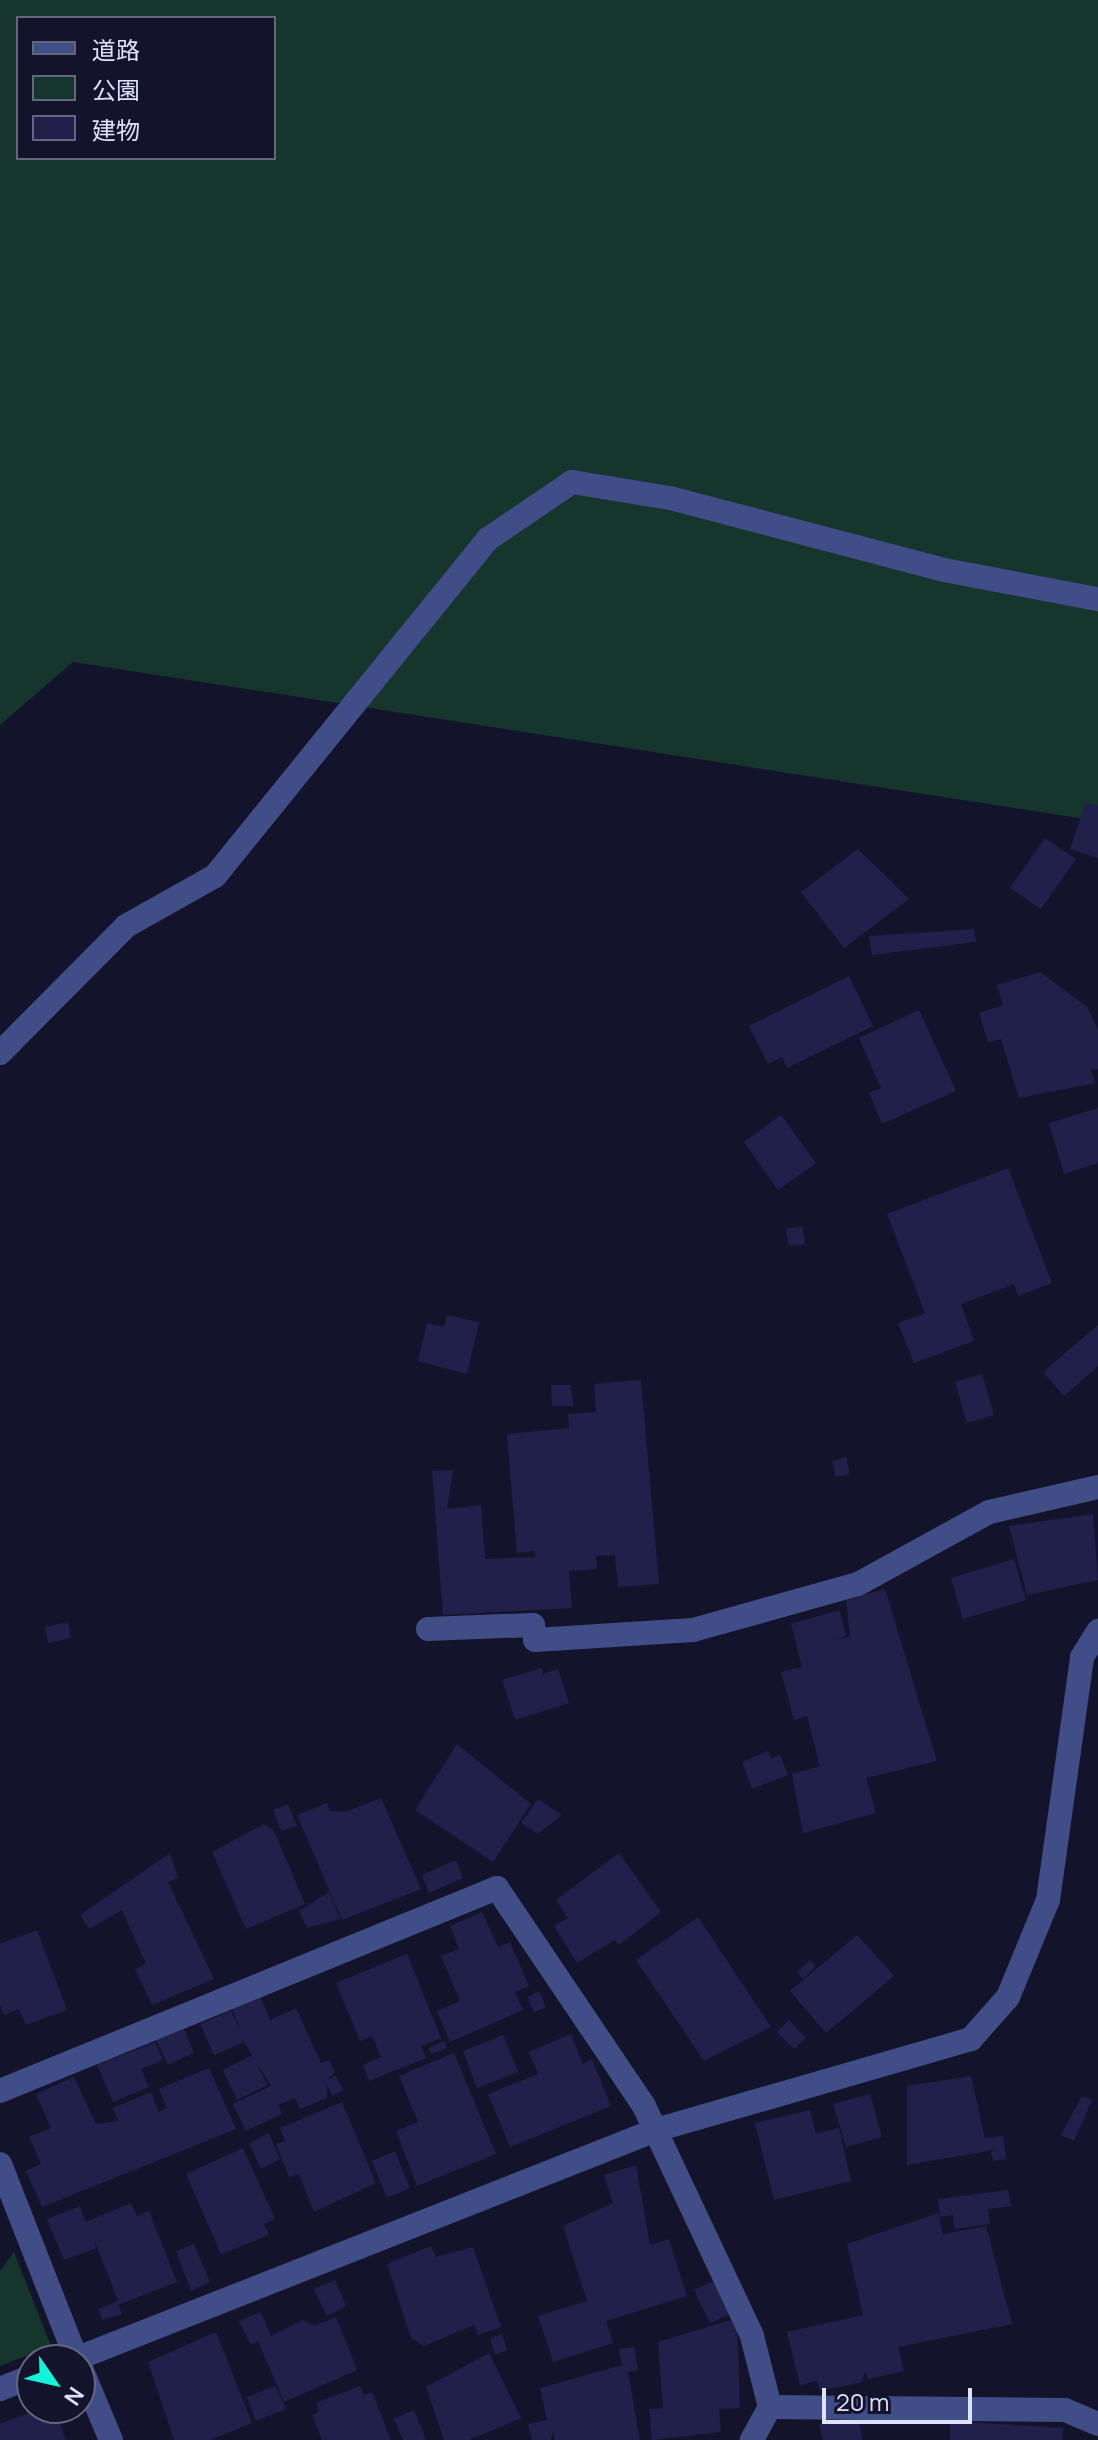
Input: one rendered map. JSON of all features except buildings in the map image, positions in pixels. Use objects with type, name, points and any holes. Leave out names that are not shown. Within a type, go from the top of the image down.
[{"type":"street","points":[[0,1053],[126,926],[215,876],[488,539],[572,482],[670,498],[944,570],[1098,599]]},
{"type":"street","points":[[428,1629],[533,1625],[535,1640],[693,1630],[858,1584],[989,1512],[1098,1487]]},
{"type":"street","points":[[96,2353],[656,2130],[971,2039],[999,2007],[1048,1900],[1082,1657],[1098,1631]]},
{"type":"street","points":[[0,2091],[497,1888],[656,2130],[752,2336],[770,2407],[752,2440]]},
{"type":"street","points":[[0,2164],[70,2344]]},
{"type":"street","points":[[96,2405],[111,2440]]},
{"type":"street","points":[[770,2407],[1065,2410],[1098,2424]]},
{"type":"green space","points":[[0,0],[1098,0],[1098,821],[73,662],[0,725]]},
{"type":"green space","points":[[14,2252],[50,2344],[16,2344],[16,2360],[0,2366],[0,2271]]}]
